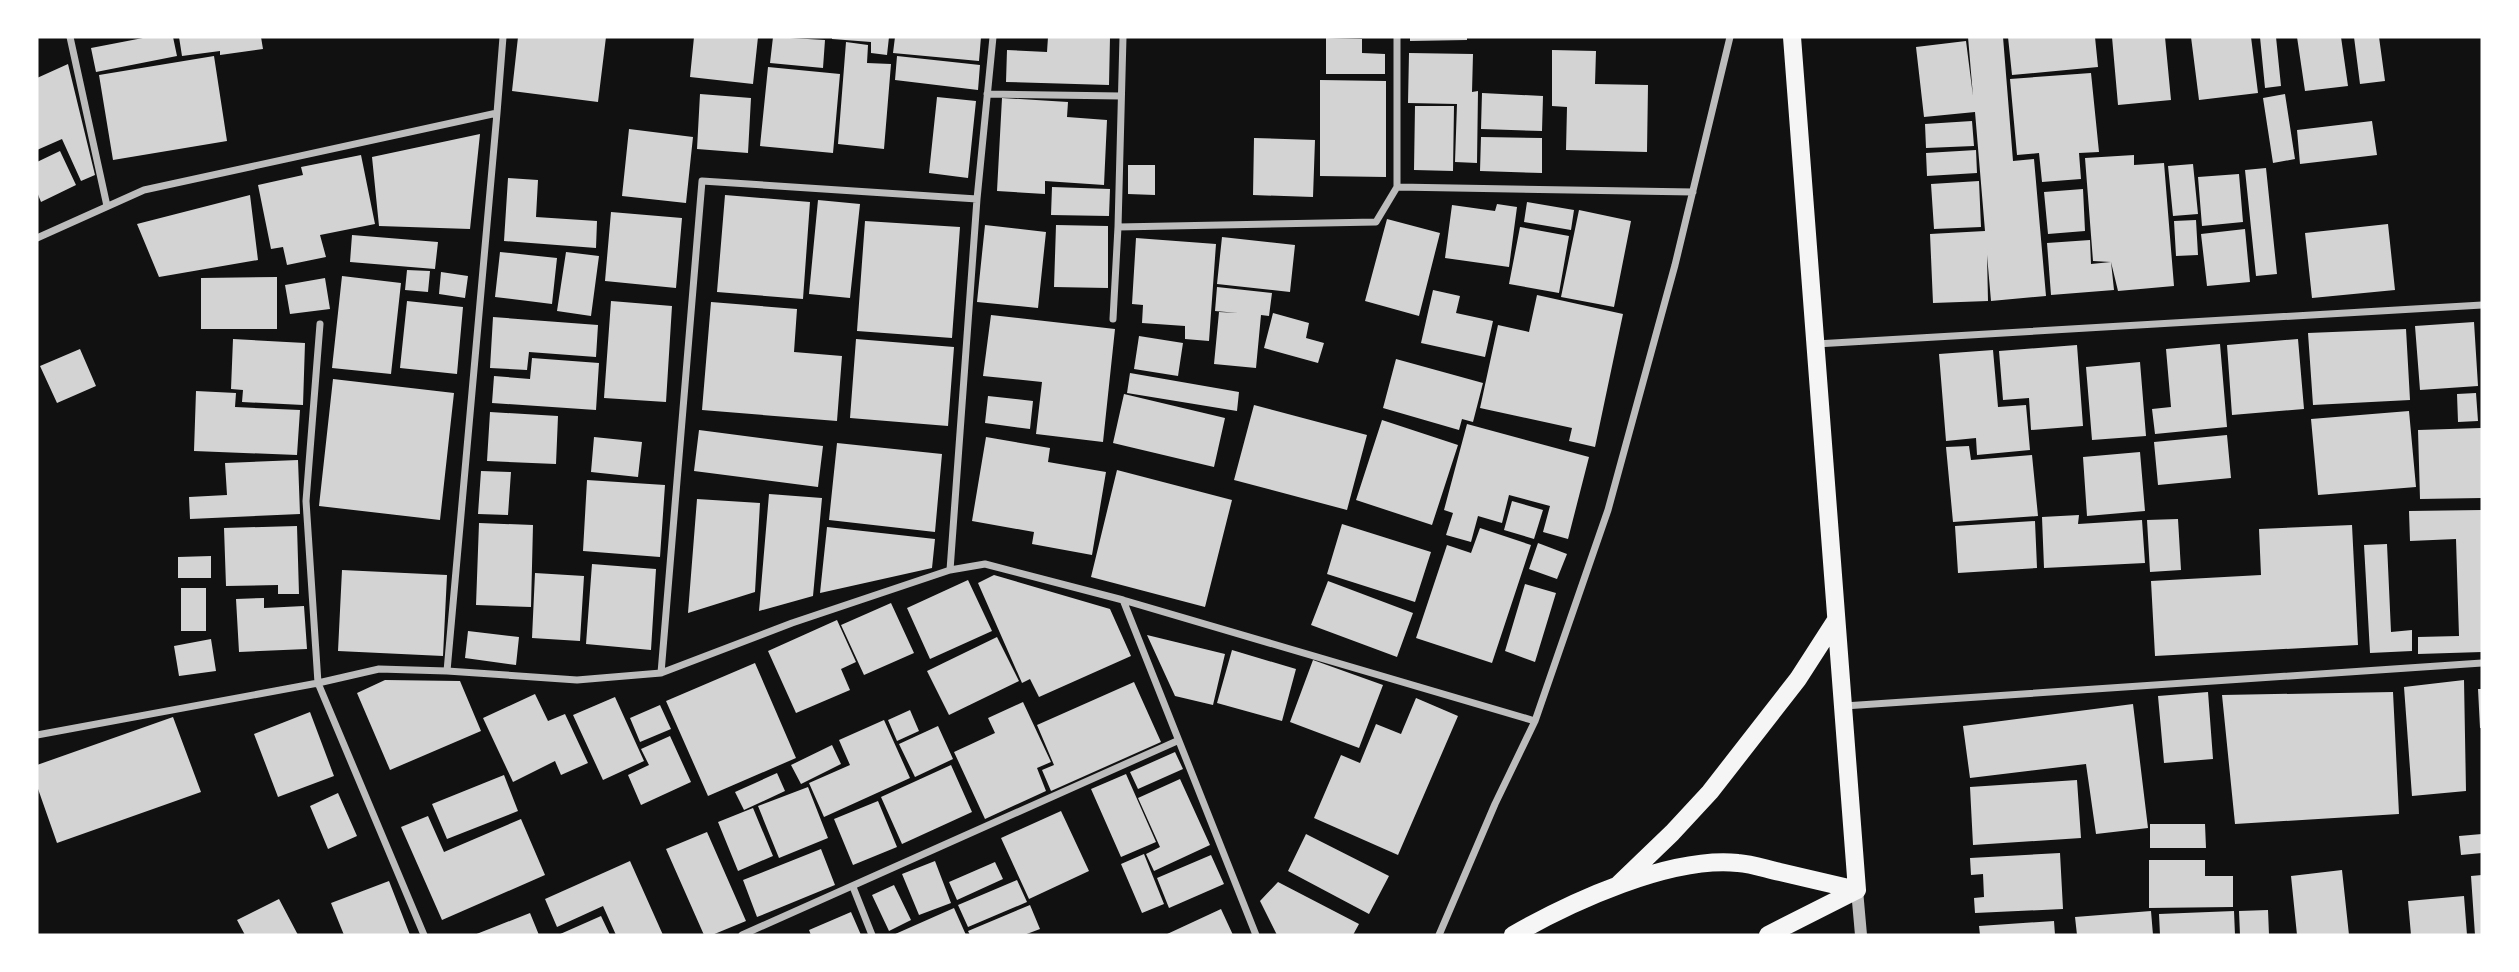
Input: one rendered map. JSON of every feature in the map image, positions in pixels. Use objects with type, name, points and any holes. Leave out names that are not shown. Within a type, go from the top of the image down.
[{"type":"main road","points":[[1792,37],[1857,890]]},
{"type":"main road","points":[[1615,887],[1672,833],[1710,792],[1798,679],[1836,620]]},
{"type":"main road","points":[[1513,935],[1543,918],[1615,887],[1682,866],[1709,862],[1739,863],[1857,890]]},
{"type":"main road","points":[[1768,935],[1857,890]]},
{"type":"street","points":[[70,37],[107,206]]},
{"type":"street","points":[[447,671],[503,37]]},
{"type":"street","points":[[950,569],[977,199],[993,37]]},
{"type":"street","points":[[1113,319],[1123,37]]},
{"type":"street","points":[[1118,227],[1376,222],[1397,187],[1397,37]]},
{"type":"street","points":[[1439,935],[1495,804],[1535,721],[1608,510],[1693,192],[1730,37]]},
{"type":"street","points":[[987,94],[1121,96]]},
{"type":"street","points":[[37,238],[144,190],[497,113]]},
{"type":"street","points":[[661,673],[702,181],[977,199]]},
{"type":"street","points":[[1397,187],[1693,192]]},
{"type":"street","points":[[1815,345],[2482,305]]},
{"type":"street","points":[[320,324],[306,501],[318,682],[424,935]]},
{"type":"street","points":[[37,735],[379,669],[577,680],[661,673],[792,623],[950,569],[985,564],[1123,600],[1535,721]]},
{"type":"street","points":[[1123,600],[1256,935]]},
{"type":"street","points":[[1843,706],[2482,663]]},
{"type":"street","points":[[742,935],[1177,741]]},
{"type":"street","points":[[853,887],[872,935]]},
{"type":"street","points":[[1857,890],[1861,935]]},
{"type":"building","points":[[148,37],[173,37],[177,56],[96,72],[91,48]]},
{"type":"building","points":[[179,37],[261,37],[263,49],[220,55],[220,51],[182,56]]},
{"type":"building","points":[[518,37],[606,37],[598,102],[512,91]]},
{"type":"building","points":[[694,37],[758,37],[753,84],[690,77]]},
{"type":"building","points":[[773,37],[825,40],[823,68],[770,63]]},
{"type":"building","points":[[832,37],[889,37],[887,55],[871,53],[871,42]]},
{"type":"building","points":[[895,37],[981,37],[979,61],[893,53]]},
{"type":"building","points":[[1048,37],[1110,37],[1109,85],[1006,82],[1007,50],[1047,52]]},
{"type":"building","points":[[1410,37],[1467,37],[1467,40],[1410,41]]},
{"type":"building","points":[[1968,37],[2003,37],[2013,161],[2034,159],[2046,296],[1991,301],[1987,255],[1988,301],[1933,303],[1930,234],[1985,231],[1975,112],[1924,117],[1916,47],[1966,41],[1973,96]]},
{"type":"building","points":[[2008,37],[2095,37],[2098,67],[2012,75]]},
{"type":"building","points":[[2112,37],[2165,37],[2171,100],[2118,105]]},
{"type":"building","points":[[2191,37],[2251,37],[2258,93],[2199,100]]},
{"type":"building","points":[[2260,37],[2276,37],[2281,86],[2265,88]]},
{"type":"building","points":[[2297,37],[2341,37],[2348,86],[2305,91]]},
{"type":"building","points":[[2354,37],[2379,37],[2385,81],[2360,84]]},
{"type":"building","points":[[1326,38],[1362,39],[1362,53],[1385,54],[1385,74],[1326,74]]},
{"type":"building","points":[[846,42],[868,45],[867,63],[891,64],[884,149],[838,144]]},
{"type":"building","points":[[1552,50],[1596,51],[1595,84],[1648,85],[1647,152],[1566,150],[1567,107],[1552,106]]},
{"type":"building","points":[[1409,53],[1473,54],[1472,92],[1478,91],[1477,163],[1455,162],[1457,104],[1408,103]]},
{"type":"building","points":[[214,56],[227,141],[113,160],[99,75]]},
{"type":"building","points":[[897,56],[980,65],[978,90],[895,80]]},
{"type":"building","points":[[68,64],[95,175],[81,181],[62,139],[37,150],[37,78]]},
{"type":"building","points":[[768,67],[840,74],[833,153],[760,146]]},
{"type":"building","points":[[2091,73],[2099,152],[2079,153],[2081,179],[2042,182],[2039,153],[2017,155],[2010,79]]},
{"type":"building","points":[[1320,80],[1386,81],[1386,177],[1320,176]]},
{"type":"building","points":[[1482,93],[1543,96],[1542,131],[1481,129]]},
{"type":"building","points":[[700,94],[751,98],[748,153],[697,149]]},
{"type":"building","points":[[2285,94],[2295,159],[2273,163],[2263,98]]},
{"type":"building","points":[[937,97],[976,101],[968,178],[929,173]]},
{"type":"building","points":[[1002,98],[1068,102],[1067,117],[1107,120],[1104,185],[1045,181],[1045,194],[997,191]]},
{"type":"building","points":[[1415,106],[1454,106],[1453,171],[1414,170]]},
{"type":"building","points":[[1972,121],[1974,146],[1926,148],[1925,124]]},
{"type":"building","points":[[2372,121],[2377,155],[2300,164],[2297,130]]},
{"type":"building","points":[[629,129],[693,137],[686,203],[622,196]]},
{"type":"building","points":[[480,134],[470,229],[379,226],[372,157]]},
{"type":"building","points":[[1481,137],[1542,138],[1542,173],[1480,171]]},
{"type":"building","points":[[1254,138],[1315,140],[1313,197],[1253,195]]},
{"type":"building","points":[[1976,150],[1977,173],[1927,176],[1926,153]]},
{"type":"building","points":[[60,151],[76,185],[41,202],[37,192],[37,162]]},
{"type":"building","points":[[361,155],[375,224],[320,235],[326,257],[287,265],[283,247],[271,249],[258,185],[303,175],[301,167]]},
{"type":"building","points":[[2134,155],[2134,165],[2164,163],[2174,286],[2118,291],[2111,262],[2093,261],[2085,158]]},
{"type":"building","points":[[2193,164],[2198,214],[2173,216],[2168,166]]},
{"type":"building","points":[[1128,165],[1155,165],[1155,195],[1128,194]]},
{"type":"building","points":[[2266,168],[2277,274],[2256,276],[2245,170]]},
{"type":"building","points":[[2239,174],[2243,222],[2202,226],[2198,177]]},
{"type":"building","points":[[508,178],[538,180],[536,217],[597,221],[596,248],[504,241]]},
{"type":"building","points":[[1979,181],[1981,227],[1934,229],[1931,184]]},
{"type":"building","points":[[1052,187],[1110,189],[1109,216],[1051,215]]},
{"type":"building","points":[[2083,189],[2085,231],[2048,234],[2044,192]]},
{"type":"building","points":[[250,195],[258,260],[159,277],[137,224]]},
{"type":"building","points":[[725,195],[810,202],[803,299],[717,292]]},
{"type":"building","points":[[818,200],[860,204],[850,298],[809,294]]},
{"type":"building","points":[[1527,202],[1574,210],[1571,230],[1524,222]]},
{"type":"building","points":[[1497,204],[1517,207],[1509,267],[1445,258],[1452,205],[1495,211]]},
{"type":"building","points":[[1579,210],[1631,221],[1614,307],[1561,297]]},
{"type":"building","points":[[611,212],[682,218],[676,288],[605,281]]},
{"type":"building","points":[[1387,219],[1440,233],[1419,316],[1365,301]]},
{"type":"building","points":[[2196,220],[2198,255],[2176,256],[2174,221]]},
{"type":"building","points":[[865,221],[960,227],[952,338],[857,331]]},
{"type":"building","points":[[2388,224],[2395,290],[2312,298],[2305,233]]},
{"type":"building","points":[[985,225],[1046,232],[1038,308],[977,302]]},
{"type":"building","points":[[1056,225],[1108,226],[1108,288],[1054,287]]},
{"type":"building","points":[[1520,227],[1569,236],[1559,293],[1509,284]]},
{"type":"building","points":[[2245,229],[2250,282],[2207,286],[2201,234]]},
{"type":"building","points":[[352,235],[438,242],[435,269],[350,262]]},
{"type":"building","points":[[1222,237],[1295,245],[1290,292],[1217,284]]},
{"type":"building","points":[[1136,238],[1216,244],[1209,341],[1185,339],[1185,326],[1142,323],[1143,305],[1132,304]]},
{"type":"building","points":[[2090,240],[2091,264],[2111,262],[2114,290],[2051,295],[2047,243]]},
{"type":"building","points":[[500,252],[557,258],[552,304],[495,297]]},
{"type":"building","points":[[566,252],[599,256],[591,316],[557,311]]},
{"type":"building","points":[[407,270],[430,271],[428,292],[405,290]]},
{"type":"building","points":[[441,272],[468,276],[465,298],[439,294]]},
{"type":"building","points":[[342,276],[401,283],[391,374],[332,368]]},
{"type":"building","points":[[277,277],[277,329],[201,329],[201,278]]},
{"type":"building","points":[[325,278],[330,309],[290,314],[285,285]]},
{"type":"building","points":[[1217,287],[1272,293],[1269,316],[1261,315],[1256,368],[1214,364],[1219,312],[1238,313],[1215,311]]},
{"type":"building","points":[[1433,290],[1460,296],[1456,313],[1493,321],[1485,357],[1421,343]]},
{"type":"building","points":[[1537,295],[1623,314],[1595,447],[1569,441],[1572,428],[1480,408],[1498,325],[1529,332]]},
{"type":"building","points":[[407,301],[463,307],[457,374],[400,368]]},
{"type":"building","points":[[611,301],[672,306],[666,402],[604,398]]},
{"type":"building","points":[[711,302],[797,309],[794,352],[842,356],[837,421],[702,410]]},
{"type":"building","points":[[1273,313],[1309,323],[1306,338],[1324,343],[1318,363],[1264,348]]},
{"type":"building","points":[[991,315],[1115,329],[1103,442],[1036,434],[1042,382],[983,376]]},
{"type":"building","points":[[493,317],[598,325],[596,357],[529,352],[527,370],[490,368]]},
{"type":"building","points":[[2474,322],[2478,386],[2420,390],[2415,326]]},
{"type":"building","points":[[2406,329],[2410,400],[2313,405],[2308,333]]},
{"type":"building","points":[[1139,336],[1183,343],[1178,376],[1134,369]]},
{"type":"building","points":[[233,339],[305,343],[303,405],[242,402],[243,390],[231,389]]},
{"type":"building","points":[[856,339],[954,347],[948,426],[850,418]]},
{"type":"building","points":[[2298,339],[2304,409],[2232,415],[2227,345]]},
{"type":"building","points":[[2220,344],[2227,427],[2155,434],[2152,409],[2171,407],[2166,349]]},
{"type":"building","points":[[2077,345],[2083,426],[2031,430],[2029,398],[2003,400],[1999,351]]},
{"type":"building","points":[[80,349],[96,386],[57,403],[40,366]]},
{"type":"building","points":[[1993,350],[1998,407],[2026,405],[2030,450],[1977,455],[1976,438],[1946,441],[1939,354]]},
{"type":"building","points":[[532,358],[599,363],[596,410],[492,403],[494,376],[530,379]]},
{"type":"building","points":[[1396,359],[1483,383],[1473,422],[1462,419],[1459,430],[1383,408]]},
{"type":"building","points":[[2140,362],[2146,436],[2092,440],[2086,367]]},
{"type":"building","points":[[1130,373],[1239,392],[1237,411],[1127,393]]},
{"type":"building","points":[[333,379],[454,393],[440,520],[319,506]]},
{"type":"building","points":[[196,391],[236,393],[235,407],[300,410],[297,455],[194,451]]},
{"type":"building","points":[[2476,393],[2478,421],[2458,422],[2457,394]]},
{"type":"building","points":[[1124,394],[1225,418],[1214,467],[1113,443]]},
{"type":"building","points":[[988,396],[1033,401],[1030,429],[985,423]]},
{"type":"building","points":[[1254,405],[1367,435],[1347,510],[1234,480]]},
{"type":"building","points":[[2409,411],[2416,487],[2318,495],[2311,419]]},
{"type":"building","points":[[490,412],[558,416],[556,464],[487,461]]},
{"type":"building","points":[[1382,420],[1458,445],[1432,525],[1356,500]]},
{"type":"building","points":[[1467,424],[1589,457],[1568,539],[1543,532],[1550,506],[1509,495],[1502,523],[1478,516],[1471,542],[1446,535],[1453,513],[1444,510]]},
{"type":"building","points":[[2481,428],[2482,498],[2420,499],[2418,430]]},
{"type":"building","points":[[699,430],[823,446],[818,487],[694,471]]},
{"type":"building","points":[[2227,435],[2231,478],[2158,485],[2154,442]]},
{"type":"building","points":[[594,437],[642,442],[638,477],[591,472]]},
{"type":"building","points":[[986,437],[1050,448],[1048,462],[1106,472],[1092,555],[1032,544],[1034,532],[972,521]]},
{"type":"building","points":[[837,443],[942,454],[935,532],[829,520]]},
{"type":"building","points":[[1969,446],[1971,460],[2032,455],[2038,516],[1953,522],[1946,447]]},
{"type":"building","points":[[2140,452],[2145,511],[2087,516],[2083,457]]},
{"type":"building","points":[[298,460],[300,514],[190,519],[189,497],[227,495],[225,463]]},
{"type":"building","points":[[1117,470],[1232,500],[1205,607],[1091,577]]},
{"type":"building","points":[[481,471],[511,472],[508,515],[478,514]]},
{"type":"building","points":[[587,480],[665,485],[660,557],[583,551]]},
{"type":"building","points":[[769,494],[822,498],[813,596],[759,611]]},
{"type":"building","points":[[697,499],[760,503],[755,592],[688,613]]},
{"type":"building","points":[[1512,501],[1543,510],[1534,539],[1504,530]]},
{"type":"building","points":[[2482,510],[2482,652],[2418,654],[2418,637],[2459,636],[2456,539],[2410,541],[2409,511]]},
{"type":"building","points":[[2079,515],[2078,524],[2142,520],[2145,563],[2044,568],[2042,517]]},
{"type":"building","points":[[2178,519],[2181,570],[2150,572],[2147,520]]},
{"type":"building","points":[[2035,521],[2037,568],[1958,573],[1955,526]]},
{"type":"building","points":[[479,523],[533,525],[531,607],[476,605]]},
{"type":"building","points":[[1342,524],[1431,552],[1415,602],[1327,574]]},
{"type":"building","points":[[2352,525],[2358,645],[2155,656],[2151,581],[2261,575],[2259,529]]},
{"type":"building","points":[[297,526],[299,594],[278,594],[278,585],[226,586],[224,528]]},
{"type":"building","points":[[827,527],[935,539],[932,568],[820,593]]},
{"type":"building","points":[[1480,528],[1531,545],[1492,663],[1416,638],[1447,545],[1471,553]]},
{"type":"building","points":[[1538,543],[1567,554],[1557,579],[1529,569]]},
{"type":"building","points":[[2387,544],[2391,632],[2412,630],[2412,651],[2370,653],[2364,545]]},
{"type":"building","points":[[211,556],[211,578],[178,578],[178,557]]},
{"type":"building","points":[[592,564],[656,569],[651,650],[586,644]]},
{"type":"building","points":[[342,570],[447,575],[443,656],[338,651]]},
{"type":"building","points":[[535,573],[584,576],[580,641],[532,638]]},
{"type":"building","points":[[994,575],[1110,609],[1131,656],[1039,697],[1030,679],[1022,683],[978,583]]},
{"type":"building","points":[[968,580],[992,631],[930,659],[907,608]]},
{"type":"building","points":[[1328,581],[1413,613],[1397,657],[1311,625]]},
{"type":"building","points":[[1525,584],[1556,593],[1535,662],[1505,651]]},
{"type":"building","points":[[181,588],[206,588],[206,631],[181,631]]},
{"type":"building","points":[[264,598],[264,608],[304,606],[307,649],[239,652],[236,599]]},
{"type":"building","points":[[891,603],[914,653],[864,675],[841,625]]},
{"type":"building","points":[[837,620],[856,662],[841,669],[850,690],[796,713],[768,651]]},
{"type":"building","points":[[468,631],[519,637],[516,665],[465,658]]},
{"type":"building","points":[[1147,635],[1225,654],[1213,705],[1175,696]]},
{"type":"building","points":[[997,637],[1019,681],[949,715],[927,671]]},
{"type":"building","points":[[211,639],[216,671],[179,676],[174,646]]},
{"type":"building","points":[[1232,650],[1296,669],[1282,721],[1217,703]]},
{"type":"building","points":[[1313,660],[1383,685],[1359,748],[1290,722]]},
{"type":"building","points":[[755,663],[796,758],[708,796],[666,701]]},
{"type":"building","points":[[385,680],[460,681],[481,731],[390,770],[357,693]]},
{"type":"building","points":[[2464,680],[2466,791],[2412,796],[2404,687]]},
{"type":"building","points":[[1134,682],[1161,742],[1051,791],[1042,770],[1054,765],[1037,725]]},
{"type":"building","points":[[2478,689],[2482,689],[2482,728],[2480,728]]},
{"type":"building","points":[[2208,692],[2213,759],[2164,763],[2158,696]]},
{"type":"building","points":[[2393,692],[2399,814],[2235,824],[2222,695]]},
{"type":"building","points":[[535,694],[548,721],[565,714],[588,763],[561,775],[555,761],[513,782],[483,718]]},
{"type":"building","points":[[615,697],[644,761],[603,780],[573,715]]},
{"type":"building","points":[[1416,698],[1458,716],[1398,855],[1314,818],[1341,755],[1360,763],[1376,724],[1401,734]]},
{"type":"building","points":[[1023,702],[1051,762],[1037,768],[1046,791],[985,819],[954,752],[995,733],[988,718]]},
{"type":"building","points":[[2133,704],[2148,828],[2096,834],[2086,764],[1970,778],[1963,726]]},
{"type":"building","points":[[660,705],[671,729],[640,742],[630,718]]},
{"type":"building","points":[[910,710],[919,731],[897,741],[888,720]]},
{"type":"building","points":[[310,712],[334,776],[278,797],[254,734]]},
{"type":"building","points":[[173,717],[201,792],[57,843],[37,786],[37,765]]},
{"type":"building","points":[[884,720],[910,778],[824,817],[809,783],[850,765],[839,740]]},
{"type":"building","points":[[938,726],[953,759],[915,777],[899,744]]},
{"type":"building","points":[[670,736],[691,782],[641,805],[628,775],[649,765],[641,749]]},
{"type":"building","points":[[832,745],[841,764],[801,784],[791,765]]},
{"type":"building","points":[[1175,752],[1183,769],[1138,789],[1130,772]]},
{"type":"building","points":[[951,765],[972,812],[902,844],[881,797]]},
{"type":"building","points":[[777,773],[785,791],[744,810],[735,792]]},
{"type":"building","points":[[1126,774],[1156,842],[1121,857],[1091,789]]},
{"type":"building","points":[[504,775],[518,811],[447,839],[432,804]]},
{"type":"building","points":[[1180,779],[1210,845],[1154,871],[1146,854],[1160,847],[1138,798]]},
{"type":"building","points":[[2077,780],[2081,838],[1973,845],[1970,787]]},
{"type":"building","points":[[808,787],[828,838],[779,858],[758,806]]},
{"type":"building","points":[[338,793],[357,836],[328,849],[310,806]]},
{"type":"building","points":[[878,801],[897,847],[853,865],[834,819]]},
{"type":"building","points":[[753,808],[773,856],[738,871],[718,822]]},
{"type":"building","points":[[1061,811],[1089,871],[1029,899],[1001,838]]},
{"type":"building","points":[[428,816],[444,852],[521,819],[545,875],[442,920],[401,827]]},
{"type":"building","points":[[2150,824],[2205,824],[2206,848],[2150,848]]},
{"type":"building","points":[[707,832],[746,921],[712,935],[704,935],[666,849]]},
{"type":"building","points":[[1306,834],[1389,876],[1369,914],[1288,871]]},
{"type":"building","points":[[2482,834],[2482,853],[2461,855],[2459,836]]},
{"type":"building","points":[[821,849],[835,885],[757,917],[743,880]]},
{"type":"building","points":[[2060,853],[2063,909],[1975,913],[1974,898],[1984,897],[1983,874],[1971,875],[1970,858]]},
{"type":"building","points":[[1144,854],[1164,904],[1142,913],[1121,864]]},
{"type":"building","points":[[1211,855],[1224,884],[1169,908],[1157,878]]},
{"type":"building","points":[[2149,860],[2205,860],[2205,876],[2233,876],[2233,907],[2149,908]]},
{"type":"building","points":[[630,861],[663,935],[616,935],[603,906],[557,927],[545,899]]},
{"type":"building","points":[[935,861],[951,903],[919,915],[902,874]]},
{"type":"building","points":[[995,862],[1003,879],[957,900],[949,882]]},
{"type":"building","points":[[2342,870],[2349,935],[2297,935],[2291,876]]},
{"type":"building","points":[[2482,875],[2482,935],[2475,935],[2471,876]]},
{"type":"building","points":[[1017,880],[1027,902],[968,927],[958,905]]},
{"type":"building","points":[[389,881],[410,935],[344,935],[331,903]]},
{"type":"building","points":[[1278,882],[1359,924],[1353,935],[1277,935],[1260,901]]},
{"type":"building","points":[[894,885],[911,920],[889,931],[872,895]]},
{"type":"building","points":[[2464,896],[2467,935],[2411,935],[2408,901]]},
{"type":"building","points":[[279,899],[298,935],[245,935],[237,920]]},
{"type":"building","points":[[1030,905],[1040,929],[1024,935],[970,935],[968,931]]},
{"type":"building","points":[[954,908],[966,935],[893,935]]},
{"type":"building","points":[[1221,909],[1233,935],[1165,935]]},
{"type":"building","points":[[2268,910],[2269,935],[2240,935],[2239,911]]},
{"type":"building","points":[[2151,911],[2153,935],[2077,935],[2075,917]]},
{"type":"building","points":[[2234,911],[2235,935],[2160,935],[2159,914]]},
{"type":"building","points":[[851,912],[861,935],[811,935],[809,930]]},
{"type":"building","points":[[530,913],[539,935],[474,935]]},
{"type":"building","points":[[601,916],[610,935],[558,935]]},
{"type":"building","points":[[2054,921],[2055,935],[1980,935],[1979,926]]}]
